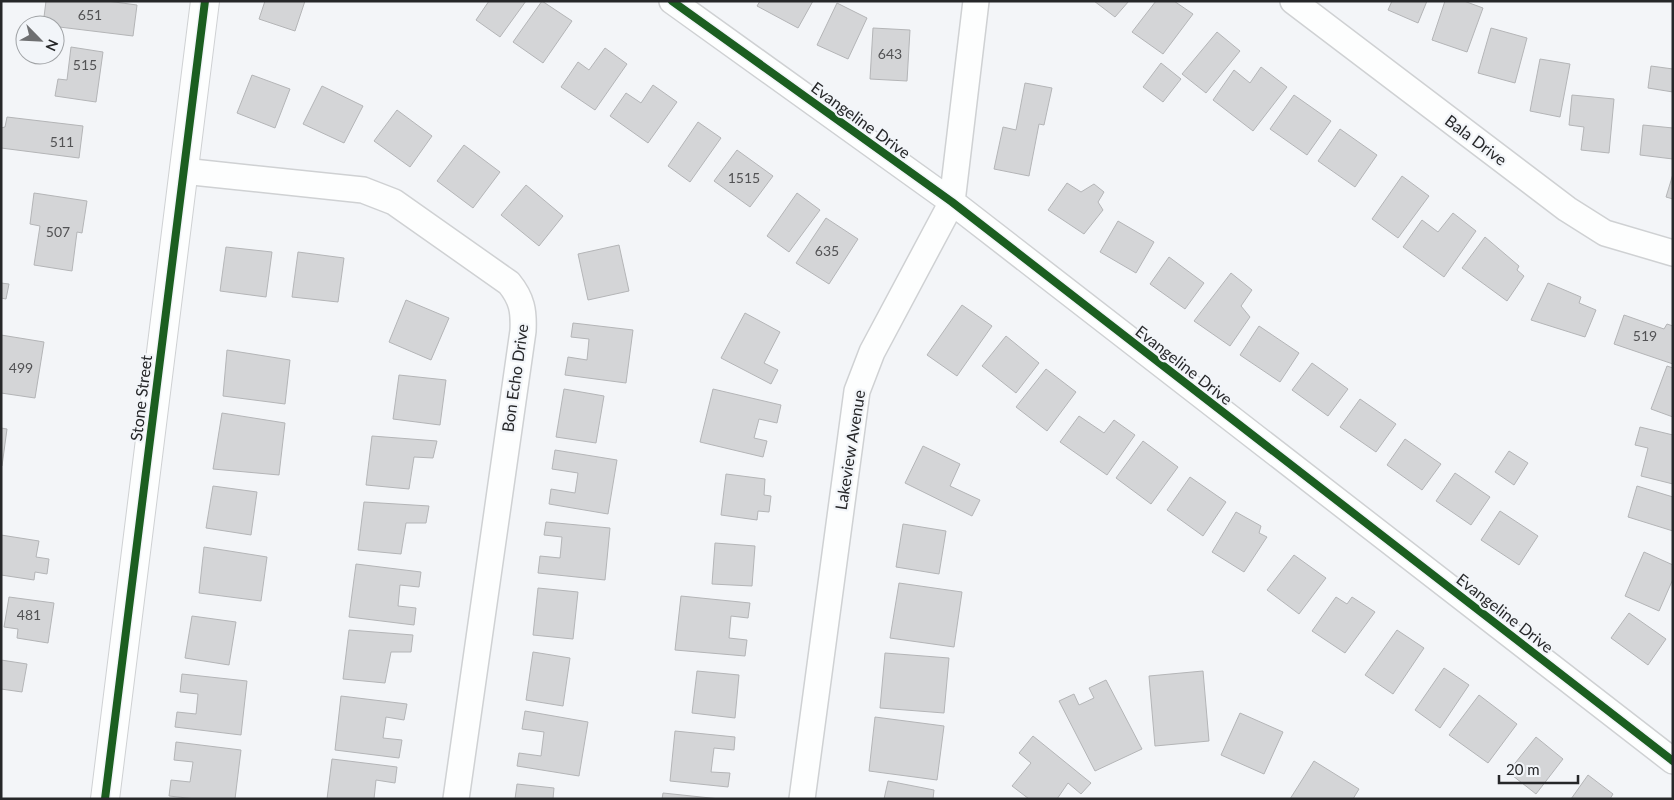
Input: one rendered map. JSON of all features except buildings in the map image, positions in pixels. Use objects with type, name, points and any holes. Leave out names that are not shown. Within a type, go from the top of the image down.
[{"type":"street","name":"Stone Street","points":[[104,799],[205,1]]},
{"type":"street","name":"Evangeline Drive","points":[[672,1],[952,202],[1673,761]]},
{"type":"street","name":"Lakeview Avenue","points":[[802,799],[857,391],[872,352],[952,202],[976,1]]},
{"type":"street","name":"Bala Drive","points":[[1293,1],[1567,209],[1605,233],[1673,253]]},
{"type":"street","name":"Bon Echo Drive","points":[[183,171],[363,190],[379,195],[394,202],[509,283],[519,295],[524,310],[522,331],[456,799]]},
{"type":"cycle path","points":[[105,799],[205,1]]},
{"type":"cycle path","points":[[672,1],[952,202],[1673,761]]}]
